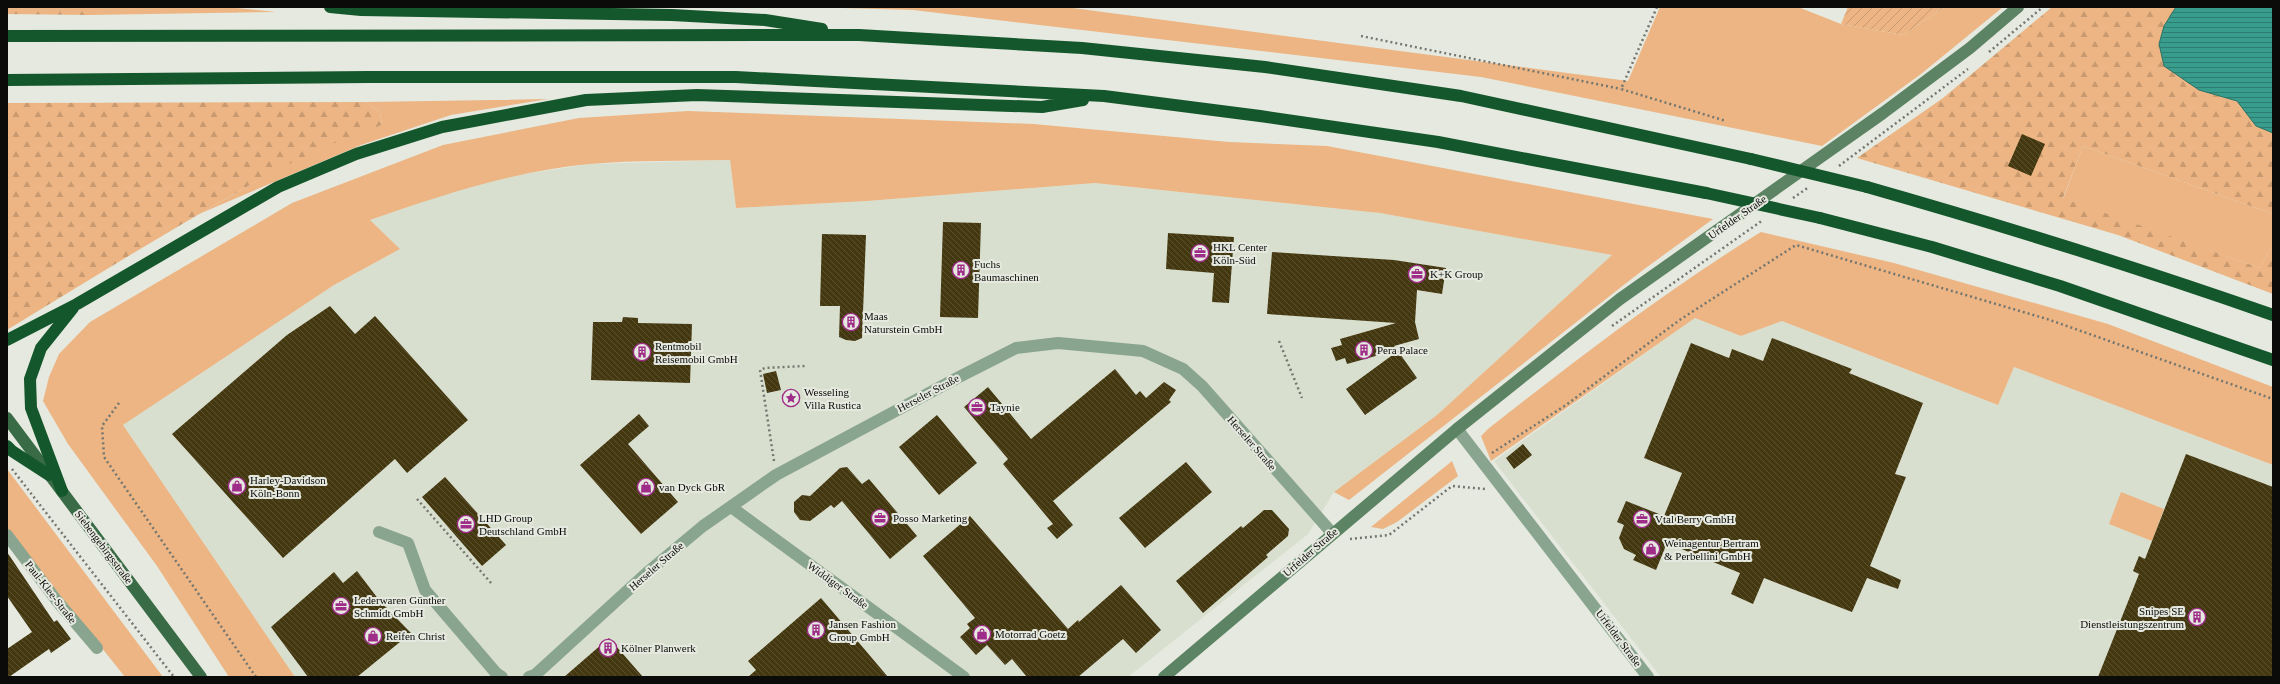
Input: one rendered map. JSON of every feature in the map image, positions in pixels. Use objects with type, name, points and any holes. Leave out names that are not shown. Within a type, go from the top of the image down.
[{"type":"highway","points":[[330,7],[361,10],[672,15],[765,20],[859,35]]},
{"type":"highway","points":[[7,36],[859,35],[1082,48],[1265,67],[1461,96],[1751,158],[1867,187],[1962,214],[2169,279],[2273,315]]},
{"type":"highway","points":[[7,80],[369,77],[736,77],[1104,96],[1260,116],[1438,142],[1706,193],[1820,218],[1932,247],[2060,286],[2273,360]]},
{"type":"highway","points":[[7,340],[77,304],[278,187],[356,154],[442,127],[586,100],[704,95],[1042,108],[1104,96]]},
{"type":"highway","points":[[62,491],[31,408],[30,380],[41,348],[77,304]]},
{"type":"highway","points":[[7,446],[12,451],[49,475]]},
{"type":"main road","name":"Urfelder Straße","points":[[1164,677],[1457,428],[1620,299],[1883,112],[1970,48],[2018,7]]},
{"type":"main road","name":"Siebengebirgsstraße","points":[[7,418],[201,677]]},
{"type":"street","name":"Herseler Straße","points":[[529,677],[538,672],[649,571],[703,526],[730,506],[776,475],[1016,348],[1058,343],[1143,351],[1183,369],[1202,386],[1332,533]]},
{"type":"street","name":"Urfelder Straße","points":[[1457,428],[1648,677]]},
{"type":"street","name":"Widdiger Straße","points":[[730,506],[964,677]]},
{"type":"street","points":[[379,532],[408,544],[425,590],[496,673],[502,677]]},
{"type":"street","name":"Paul-Klee-Straße","points":[[7,535],[57,601],[97,648]]},
{"type":"path","points":[[1621,89],[1657,7]]},
{"type":"path","points":[[1987,54],[2043,7]]},
{"type":"path","points":[[1361,36],[1621,89],[1726,121]]},
{"type":"path","points":[[1834,169],[1974,64]]},
{"type":"path","points":[[1790,201],[1815,183]]},
{"type":"path","points":[[1608,328],[1765,219]]},
{"type":"path","points":[[1482,460],[1566,405],[1681,319],[1796,245],[2047,319],[2273,399]]},
{"type":"path","points":[[1279,341],[1302,398]]},
{"type":"path","points":[[776,475],[760,370],[765,368],[805,366]]},
{"type":"path","points":[[119,403],[102,426],[104,457],[256,677]]},
{"type":"path","points":[[12,468],[174,677]]},
{"type":"path","points":[[1332,533],[1349,540],[1389,535],[1452,486]]},
{"type":"path","points":[[418,499],[492,584]]},
{"type":"shaded area","points":[[730,160],[736,208],[867,201],[1095,183],[1380,213],[1612,255],[1437,415],[1334,492],[1308,534],[1128,677],[295,677],[123,425],[334,285],[400,249],[370,220],[462,188],[525,174],[590,164]]},
{"type":"shaded area","points":[[1695,318],[1741,336],[1782,321],[1998,405],[2014,367],[2273,465],[2273,677],[1661,677],[1494,461]]},
{"type":"green space","points":[[7,7],[89,7],[89,15],[7,14]]},
{"type":"green space","points":[[89,7],[227,7],[276,12],[89,15]]},
{"type":"green space","points":[[807,7],[1065,7],[1628,81],[1660,7],[1798,7],[1841,24],[1903,35],[1945,7],[2003,7],[1921,74],[1822,146],[1481,77],[913,10]]},
{"type":"green space","points":[[1848,7],[1945,7],[1903,35],[1841,24]]},
{"type":"green space","points":[[2052,7],[2176,7],[2175,10],[2199,90],[2237,101],[2256,126],[2273,133],[2273,214],[2083,146],[2063,198],[2260,268],[2273,244],[2273,294],[2118,235],[1857,158],[1943,98]]},
{"type":"green space","points":[[548,99],[451,115],[361,145],[199,214],[290,162],[346,137],[382,125],[380,112],[366,102]]},
{"type":"green space","points":[[366,102],[380,112],[382,125],[332,144],[283,167],[213,206],[7,330],[7,103]]},
{"type":"green space","points":[[688,111],[1034,124],[1229,142],[1327,146],[1713,219],[1643,270],[1349,500],[1334,492],[1437,415],[1612,255],[1380,213],[1095,183],[867,201],[736,208],[730,160],[642,161],[562,167],[506,178],[451,193],[370,220],[400,249],[334,285],[123,425],[295,677],[229,677],[157,566],[68,444],[43,401],[49,377],[59,354],[90,322],[292,203],[443,145],[579,118]]},
{"type":"green space","points":[[2083,146],[2273,214],[2273,244],[2260,268],[2063,199]]},
{"type":"green space","points":[[1761,232],[1894,263],[2108,324],[2273,387],[2273,465],[2014,367],[1998,405],[1782,321],[1741,336],[1695,318],[1491,461],[1481,436],[1488,429],[1656,302]]},
{"type":"green space","points":[[1452,461],[1458,476],[1397,522],[1383,529],[1371,527]]},
{"type":"green space","points":[[7,469],[163,677],[125,677],[7,529]]},
{"type":"green space","points":[[2121,492],[2164,509],[2152,541],[2109,524]]},
{"type":"water","points":[[2176,7],[2273,7],[2273,133],[2256,126],[2237,101],[2199,90],[2164,66],[2159,44],[2164,26]]},
{"type":"building","points":[[2022,134],[2045,144],[2031,176],[2008,166]]},
{"type":"building","name":"Fuchs Baumaschinen","points":[[943,222],[981,223],[978,318],[940,317]]},
{"type":"building","name":"HKL Center Köln-Süd","points":[[1168,233],[1234,237],[1229,303],[1212,302],[1214,273],[1166,269]]},
{"type":"building","points":[[822,234],[866,235],[862,338],[855,341],[846,340],[839,337],[840,306],[820,306]]},
{"type":"building","points":[[1272,252],[1394,260],[1446,268],[1442,294],[1417,290],[1415,322],[1419,339],[1394,346],[1397,350],[1347,364],[1345,358],[1336,361],[1331,348],[1342,345],[1340,339],[1396,323],[1267,314]]},
{"type":"building","points":[[330,306],[355,334],[375,316],[468,420],[407,473],[395,459],[283,558],[172,434],[287,335]]},
{"type":"building","name":"Rentmobil Reisemobil GmbH","points":[[623,317],[638,318],[638,323],[692,324],[690,383],[591,380],[593,322],[622,322]]},
{"type":"building","points":[[1772,338],[1852,369],[1849,373],[1923,403],[1895,474],[1906,477],[1870,566],[1901,580],[1898,589],[1867,578],[1852,612],[1764,578],[1753,604],[1731,594],[1740,573],[1667,543],[1656,570],[1633,560],[1636,555],[1624,549],[1619,538],[1624,525],[1617,522],[1626,501],[1664,516],[1682,473],[1644,458],[1691,343],[1729,358],[1732,349],[1763,361]]},
{"type":"building","points":[[1398,351],[1417,378],[1365,415],[1346,389]]},
{"type":"building","points":[[1115,369],[1136,395],[1140,391],[1146,398],[1164,382],[1176,390],[1169,400],[1171,402],[1053,501],[1073,525],[1057,539],[1047,528],[1053,524],[1003,464],[1008,459],[964,407],[988,387],[1031,439]]},
{"type":"building","points":[[776,371],[781,390],[767,393],[763,374]]},
{"type":"building","points":[[639,414],[649,426],[628,444],[678,502],[641,534],[580,465]]},
{"type":"building","points":[[937,415],[977,463],[939,495],[899,447]]},
{"type":"building","points":[[1523,444],[1532,455],[1514,469],[1506,458]]},
{"type":"building","name":"Snipes SE Dienstleistungszentrum","points":[[2186,454],[2273,487],[2273,677],[2098,677],[2139,574],[2133,571],[2139,556],[2145,559]]},
{"type":"building","points":[[1186,462],[1212,492],[1145,548],[1119,518]]},
{"type":"building","name":"Posso Marketing","points":[[847,467],[862,484],[869,479],[917,536],[890,559],[842,501],[834,508],[831,505],[810,521],[800,520],[794,512],[794,502],[802,495],[810,496],[840,468]]},
{"type":"building","name":"LHD Group Deutschland GmbH","points":[[445,477],[506,545],[482,566],[422,497]]},
{"type":"building","points":[[1264,510],[1272,510],[1289,529],[1288,536],[1266,555],[1268,557],[1203,613],[1176,581],[1241,526],[1243,528]]},
{"type":"building","points":[[970,516],[1068,629],[1078,620],[1079,622],[1121,585],[1161,630],[1136,653],[1123,639],[1078,677],[1027,677],[1012,659],[1005,665],[987,645],[976,655],[960,637],[970,628],[967,624],[975,618],[923,556]]},
{"type":"building","points":[[7,552],[54,622],[57,620],[71,639],[51,653],[49,649],[9,677],[7,677],[7,649],[32,632],[7,596]]},
{"type":"building","points":[[357,571],[379,600],[411,633],[357,677],[308,677],[271,627],[334,572],[343,583]]},
{"type":"building","name":"Jansen Fashion Group GmbH","points":[[821,598],[888,677],[748,677],[756,670],[748,661]]},
{"type":"building","name":"Kölner Planwerk","points":[[609,638],[643,677],[564,677]]},
{"type":"place","name":"HKL Center Köln-Süd","points":[[1200,253]]},
{"type":"place","name":"Fuchs Baumaschinen","points":[[961,270]]},
{"type":"place","name":"K+K Group","points":[[1417,274]]},
{"type":"place","name":"Maas Naturstein GmbH","points":[[851,322]]},
{"type":"place","name":"Pera Palace","points":[[1364,350]]},
{"type":"place","name":"Rentmobil Reisemobil GmbH","points":[[642,352]]},
{"type":"place","name":"Wesseling Villa Rustica","points":[[791,398]]},
{"type":"place","name":"Taynie","points":[[977,407]]},
{"type":"place","name":"Harley-Davidson Köln-Bonn","points":[[237,486]]},
{"type":"place","name":"van Dyck GbR","points":[[646,487]]},
{"type":"place","name":"Posso Marketing","points":[[880,518]]},
{"type":"place","name":"Vtal Berry GmbH","points":[[1642,519]]},
{"type":"place","name":"LHD Group Deutschland GmbH","points":[[466,524]]},
{"type":"place","name":"Weinagentur Bertram & Perbellini GmbH","points":[[1651,549]]},
{"type":"place","name":"Lederwaren Günther Schmidt GmbH","points":[[341,606]]},
{"type":"place","name":"Snipes SE Dienstleistungszentrum","points":[[2197,617]]},
{"type":"place","name":"Jansen Fashion Group GmbH","points":[[816,630]]},
{"type":"place","name":"Motorrad Goetz","points":[[982,634]]},
{"type":"place","name":"Reifen Christ","points":[[373,636]]},
{"type":"place","name":"Kölner Planwerk","points":[[608,648]]}]
